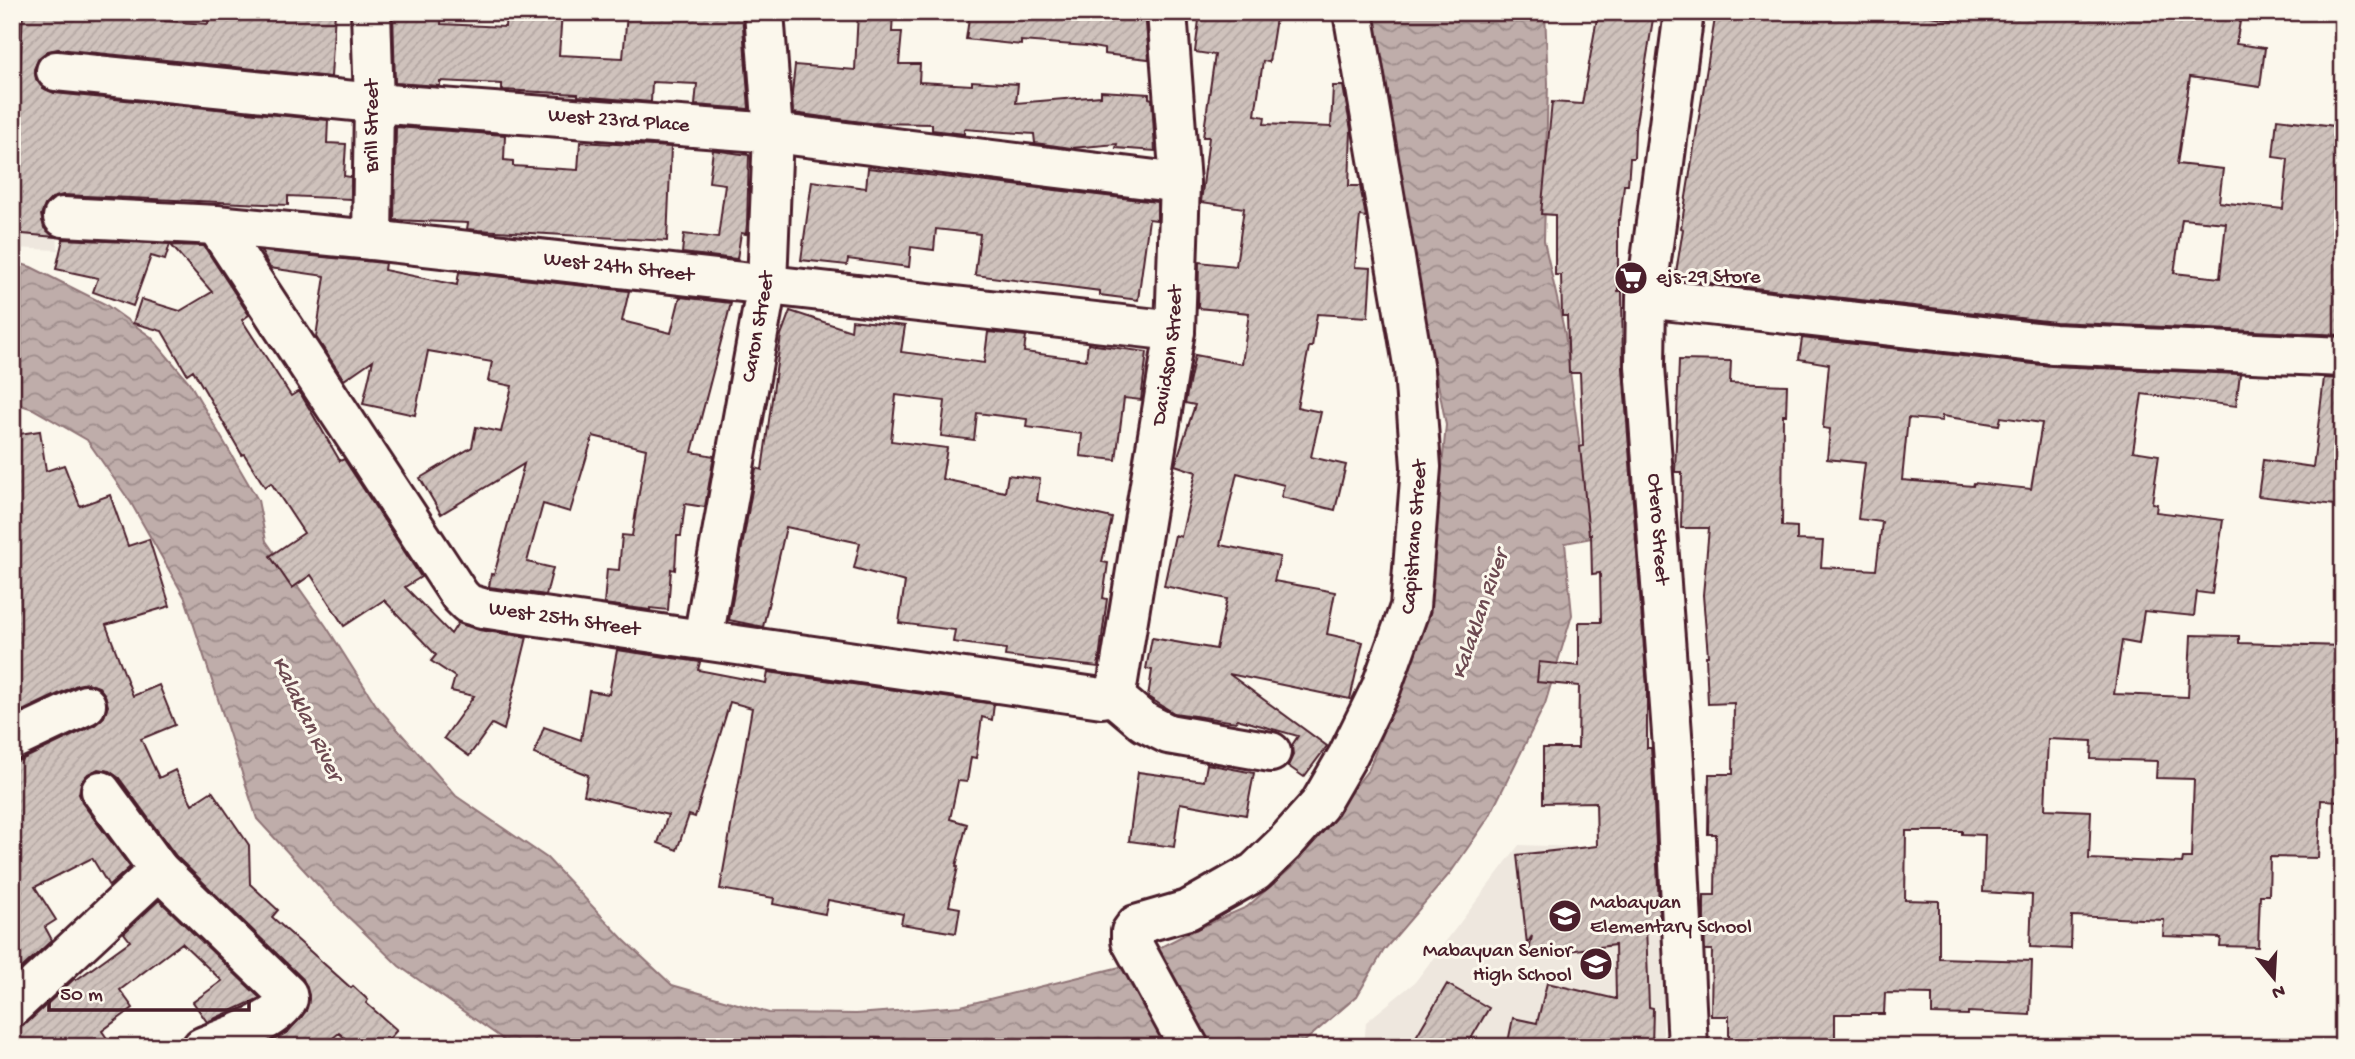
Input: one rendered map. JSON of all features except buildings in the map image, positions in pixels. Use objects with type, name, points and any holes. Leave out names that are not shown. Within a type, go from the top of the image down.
[{"type":"street","name":"Brill Street","points":[[371,12],[374,103],[372,240]]},
{"type":"street","name":"Caron Street","points":[[703,639],[767,284],[773,133],[764,12]]},
{"type":"street","name":"Davidson Street","points":[[1112,695],[1118,687],[1175,331],[1180,183],[1167,12]]},
{"type":"street","name":"Capistrano Street","points":[[1189,1047],[1131,941],[1131,932],[1136,925],[1188,910],[1255,872],[1319,805],[1348,755],[1381,688],[1410,607],[1421,467],[1414,370],[1353,12]]},
{"type":"street","name":"Otero Street","points":[[1684,12],[1646,298],[1645,366],[1674,761],[1688,1047]]},
{"type":"street","name":"West 23rd Place","points":[[56,71],[374,103],[773,133],[1180,183]]},
{"type":"street","name":"West 24th Street","points":[[62,217],[216,225],[372,240],[1175,331]]},
{"type":"street","name":"West 25th Street","points":[[216,225],[460,596],[468,604],[1102,698],[1112,695]]},
{"type":"street","points":[[1646,298],[2053,344],[2343,357]]},
{"type":"street","points":[[1112,695],[1144,722],[1168,734],[1271,752]]},
{"type":"street","points":[[12,740],[86,705]]},
{"type":"street","points":[[101,791],[159,870],[287,994],[288,999],[280,1011],[202,1047]]},
{"type":"street","points":[[12,1007],[159,870]]},
{"type":"shaded area","points":[[12,12],[48,12],[58,250],[12,248]]},
{"type":"shaded area","name":"Mabayuan Elementary School","points":[[1519,845],[1664,850],[1663,1047],[1364,1047],[1366,1022],[1415,982]]},
{"type":"water","name":"Kalaklan River","points":[[1366,12],[1545,12],[1548,83],[1544,241],[1565,334],[1592,538],[1565,543],[1572,615],[1545,704],[1489,817],[1451,872],[1384,950],[1357,996],[1298,1047],[509,1047],[500,1037],[399,966],[340,909],[257,819],[185,598],[131,503],[87,440],[33,409],[12,402],[12,261],[31,267],[105,304],[151,337],[189,382],[258,500],[266,541],[326,626],[376,705],[456,796],[547,858],[624,940],[672,985],[769,1013],[856,1014],[961,1006],[1124,966],[1196,929],[1247,907],[1291,868],[1369,769],[1428,610],[1446,425]]},
{"type":"place","name":"ejs-29 Store","points":[[1631,278]]},
{"type":"place","name":"Mabayuan Elementary School","points":[[1565,916]]},
{"type":"place","name":"Mabayuan Senior High School","points":[[1596,964]]}]
